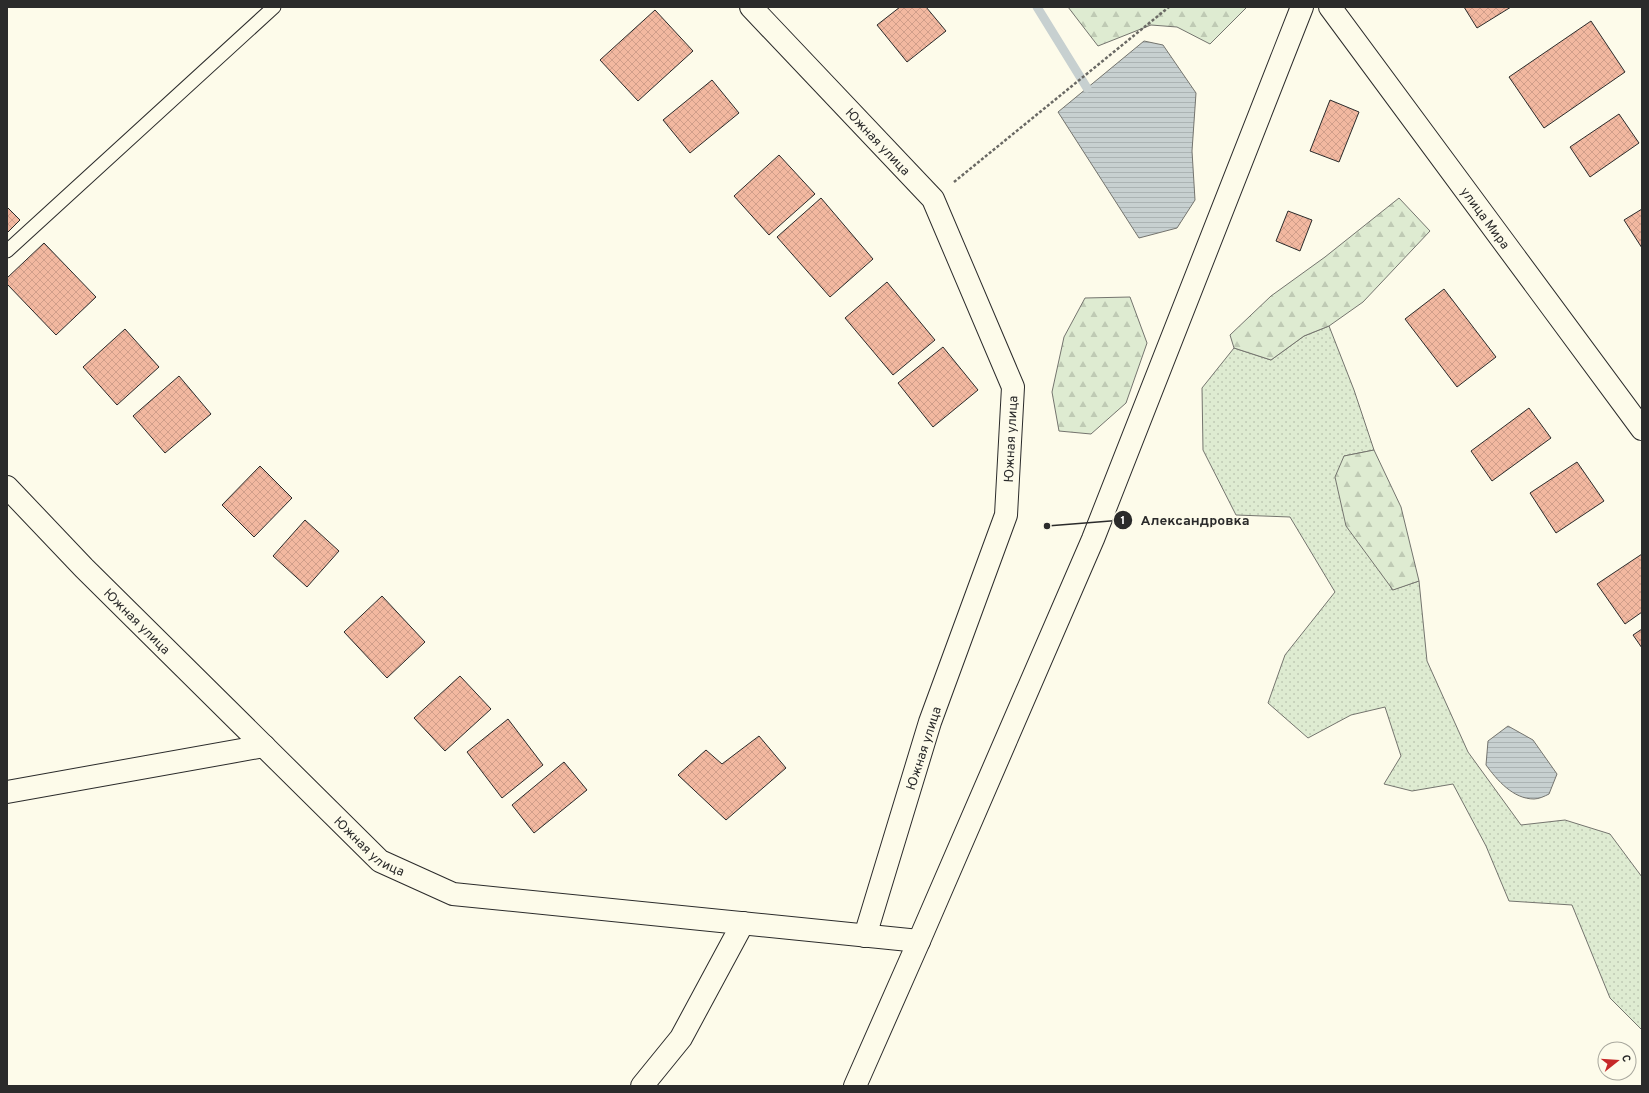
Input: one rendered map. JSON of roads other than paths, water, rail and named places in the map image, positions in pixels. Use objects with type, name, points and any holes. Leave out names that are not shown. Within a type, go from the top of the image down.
[{"type":"street","name":"Южная улица","points":[[751,7],[933,199],[1013,387],[1006,515],[930,722],[866,936]]},
{"type":"street","points":[[855,1086],[920,941],[1093,539],[1302,7]]},
{"type":"street","name":"улица Мира","points":[[1330,7],[1642,429]]},
{"type":"street","name":"Южная улица","points":[[7,487],[84,568],[380,861],[453,894],[920,941]]},
{"type":"street","points":[[7,792],[264,746]]},
{"type":"street","points":[[642,1086],[681,1038],[743,923]]},
{"type":"lane","points":[[7,250],[274,7]]},
{"type":"waterway","points":[[1037,7],[1087,88]]},
{"type":"place","name":"Александровка","points":[[1047,526]]}]
